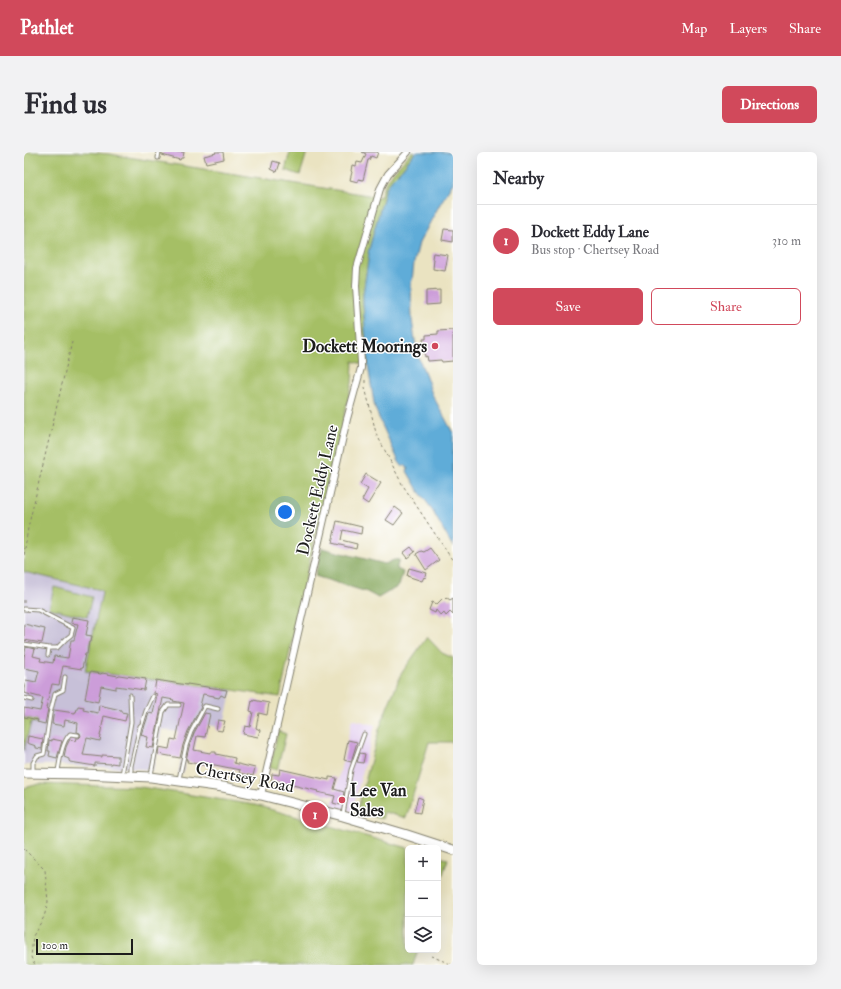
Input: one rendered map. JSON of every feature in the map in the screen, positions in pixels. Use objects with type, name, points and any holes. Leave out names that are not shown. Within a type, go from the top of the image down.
[{"type":"main road","name":"Chertsey Road","points":[[28,773],[151,776],[223,787],[343,816],[453,850]]},
{"type":"street","name":"Dockett Eddy Lane","points":[[261,795],[361,368],[362,362],[356,286],[357,268],[379,193],[394,167],[408,152]]},
{"type":"lane","points":[[158,158],[159,152]]},
{"type":"lane","points":[[24,609],[38,610],[73,628],[71,635],[58,648],[24,644]]},
{"type":"lane","points":[[48,655],[49,648]]},
{"type":"lane","points":[[28,773],[37,756],[44,754],[50,714],[55,694],[63,690],[65,677]]},
{"type":"lane","points":[[126,775],[130,722],[130,695]]},
{"type":"lane","points":[[126,775],[131,766],[140,726],[153,696]]},
{"type":"lane","points":[[24,698],[32,700]]},
{"type":"lane","points":[[151,776],[163,712],[168,705],[179,706]]},
{"type":"lane","points":[[178,781],[186,746],[203,708],[205,706],[218,709]]},
{"type":"lane","points":[[58,773],[66,738],[70,734],[78,735]]},
{"type":"lane","points":[[343,816],[351,770],[364,734]]},
{"type":"path","points":[[24,555],[28,528],[72,342]]},
{"type":"path","points":[[361,368],[376,433],[402,484],[453,561]]},
{"type":"path","points":[[365,378],[365,386]]},
{"type":"path","points":[[24,849],[45,870],[48,902],[44,917],[32,936],[31,957],[36,965]]},
{"type":"path","points":[[431,956],[453,965]]},
{"type":"shaded area","points":[[24,572],[101,590],[102,593],[85,671],[232,690],[223,728],[208,725],[195,733],[192,742],[190,742],[183,774],[178,774],[187,734],[162,729],[153,770],[62,765],[24,765],[24,750],[31,722],[37,723],[37,720],[24,717]]},
{"type":"shaded area","points":[[352,719],[375,725],[352,812],[332,807]]},
{"type":"green space","points":[[24,152],[86,152],[109,154],[380,197],[387,179],[411,152],[415,152],[386,188],[368,253],[363,303],[368,366],[353,361],[352,383],[309,563],[280,697],[85,671],[102,593],[101,590],[24,572]]},
{"type":"green space","points":[[290,152],[307,152],[300,175],[285,170]]},
{"type":"green space","points":[[322,548],[385,564],[393,560],[399,560],[397,569],[403,572],[399,586],[378,598],[367,592],[315,576]]},
{"type":"green space","points":[[54,587],[92,597],[87,617],[49,608]]},
{"type":"green space","points":[[427,637],[442,653],[453,658],[453,742],[429,742],[406,818],[384,812],[382,819],[357,812],[379,730],[387,708],[401,674]]},
{"type":"green space","points":[[24,717],[38,720],[37,723],[31,722],[24,750]]},
{"type":"green space","points":[[278,731],[286,734],[277,770],[270,768]]},
{"type":"green space","points":[[39,784],[141,787],[255,805],[405,847],[405,953],[417,953],[413,965],[24,965],[24,788]]},
{"type":"green space","points":[[441,858],[448,859],[441,880]]},
{"type":"water","points":[[416,152],[453,152],[453,183],[419,243],[411,282],[412,320],[417,354],[432,394],[453,433],[453,547],[431,508],[407,471],[408,469],[405,465],[403,467],[399,462],[375,408],[368,366],[363,294],[368,253],[386,188]]},
{"type":"building","points":[[162,152],[184,152],[183,158],[180,160],[162,155]]},
{"type":"building","points":[[215,152],[223,152],[224,159],[206,163],[204,156],[216,153]]},
{"type":"building","points":[[362,152],[378,152],[376,158],[371,156],[368,160],[363,180],[358,179],[358,182],[350,180],[352,165],[356,166],[357,162],[362,163],[366,154]]},
{"type":"building","points":[[273,161],[280,163],[277,172],[271,169]]},
{"type":"building","points":[[444,229],[453,230],[453,242],[442,240]]},
{"type":"building","points":[[433,253],[448,255],[445,271],[433,269]]},
{"type":"building","points":[[440,290],[440,304],[426,305],[426,291]]},
{"type":"building","name":"Dockett Moorings","points":[[453,330],[453,361],[428,361],[427,356],[425,357],[423,339],[426,339],[426,335],[438,334],[438,331]]},
{"type":"building","points":[[366,474],[381,483],[368,504],[362,500],[368,489],[360,484]]},
{"type":"building","points":[[395,507],[403,513],[394,525],[386,520]]},
{"type":"building","points":[[337,521],[362,527],[361,534],[343,530],[341,540],[357,544],[356,549],[332,543]]},
{"type":"building","points":[[411,547],[415,552],[407,558],[403,553]]},
{"type":"building","points":[[430,548],[439,560],[426,570],[416,554],[421,551],[424,552]]},
{"type":"building","points":[[409,568],[427,573],[425,578],[424,577],[422,581],[407,576]]},
{"type":"building","points":[[446,597],[450,600],[453,598],[453,615],[450,612],[446,616],[444,613],[441,616],[436,610],[435,613],[429,610],[432,602],[437,604]]},
{"type":"building","points":[[72,617],[89,620],[86,635],[92,636],[91,642],[89,642],[87,654],[85,654],[82,669],[63,666],[59,685],[52,684],[46,708],[48,709],[45,724],[37,722],[38,720],[24,717],[24,708],[40,711],[43,698],[24,693],[26,680],[36,682],[39,671],[24,668],[26,647],[35,649],[33,656],[41,658],[40,661],[53,663],[54,656],[68,658],[71,640],[74,640],[78,624],[71,623]]},
{"type":"building","points":[[24,624],[45,629],[42,643],[24,640]]},
{"type":"building","points":[[90,672],[146,679],[144,690],[116,686],[116,689],[101,686],[98,702],[85,699]]},
{"type":"building","points":[[156,680],[227,690],[225,697],[221,695],[219,698],[203,694],[201,707],[188,731],[180,758],[158,754],[159,747],[169,749],[171,739],[176,740],[184,703],[163,698],[153,748],[146,747],[148,737],[141,735],[149,713],[153,714],[157,694],[154,693]]},
{"type":"building","points":[[253,700],[269,703],[267,715],[259,713],[256,728],[260,730],[258,737],[243,734],[245,726],[250,727],[253,712],[250,711]]},
{"type":"building","points":[[99,705],[121,710],[121,712],[127,713],[125,721],[104,716],[100,741],[87,738],[83,755],[102,757],[102,755],[118,756],[118,764],[95,763],[95,766],[70,762],[69,759],[64,757],[66,747],[70,739],[75,741],[76,738],[81,736],[80,733],[77,732],[78,723],[65,720],[64,726],[52,724],[54,710],[75,713],[78,706],[84,707],[83,710],[98,713]]},
{"type":"building","points":[[205,713],[210,714],[205,737],[197,736],[194,750],[210,753],[216,752],[216,754],[235,758],[234,763],[255,768],[253,776],[239,773],[240,770],[215,765],[187,762],[188,760],[186,760],[189,747],[194,733]]},
{"type":"building","points":[[218,720],[225,721],[222,731],[216,730]]},
{"type":"building","points":[[28,736],[43,739],[42,749],[36,748],[36,746],[27,743]]},
{"type":"building","points":[[52,739],[62,741],[57,758],[49,756],[49,740],[52,741]]},
{"type":"building","points":[[348,740],[357,742],[351,762],[344,760]]},
{"type":"building","points":[[360,753],[365,754],[363,763],[357,762]]},
{"type":"building","points":[[280,769],[329,780],[329,777],[337,778],[334,789],[344,792],[340,805],[333,803],[335,796],[271,780],[272,774],[279,775]]},
{"type":"building","points":[[418,797],[423,799],[420,813],[414,812]]},
{"type":"place","name":"Dockett Moorings","points":[[435,346]]},
{"type":"place","name":"Lee Van Sales","points":[[342,800]]},
{"type":"place","name":"Dockett Eddy Lane","points":[[315,815]]}]
